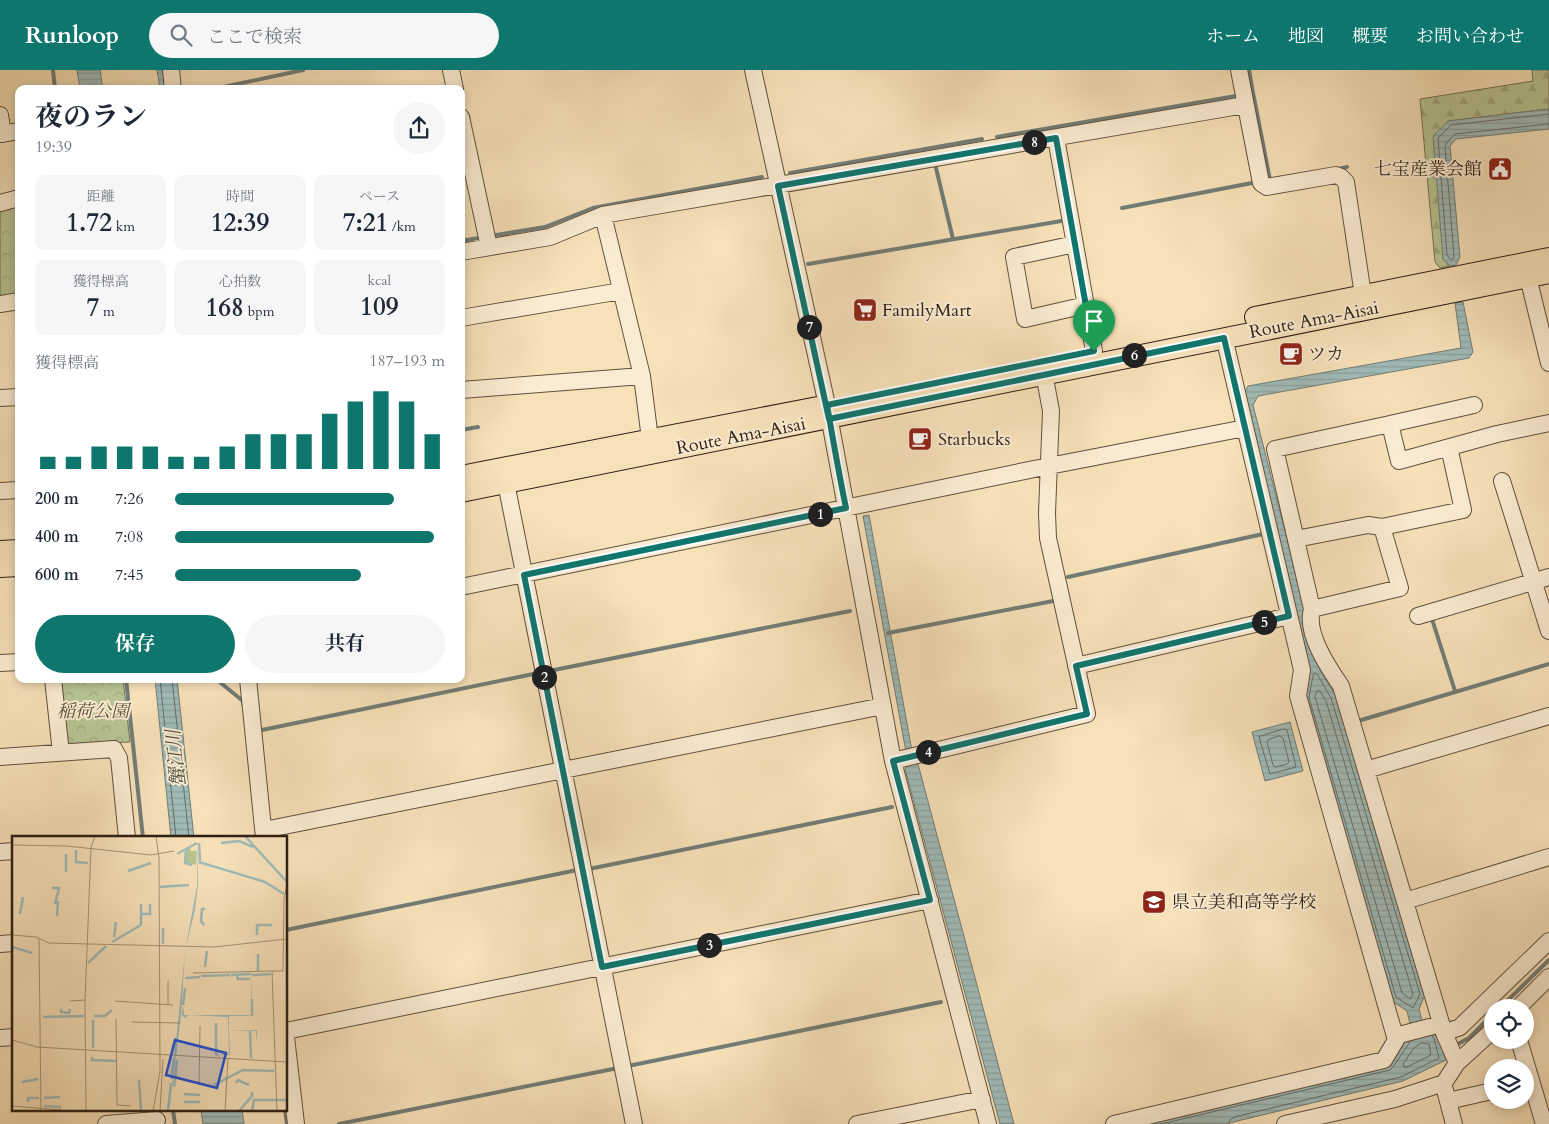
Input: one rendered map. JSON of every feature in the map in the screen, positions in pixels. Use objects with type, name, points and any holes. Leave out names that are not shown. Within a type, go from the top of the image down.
[{"type":"main road","name":"Route Ama-Aisai","points":[[465,491],[828,412],[1094,351],[1549,258]]},
{"type":"main road","name":"Route Ama-Aisai","points":[[465,475],[650,439],[828,412],[1044,373],[1549,273]]},
{"type":"main road","points":[[0,551],[15,550]]},
{"type":"main road","points":[[0,567],[15,566]]},
{"type":"street","points":[[171,70],[173,85]]},
{"type":"street","points":[[451,70],[454,85]]},
{"type":"street","points":[[753,70],[828,412],[893,761],[988,1124]]},
{"type":"street","points":[[1239,70],[1261,183],[1267,187],[1336,176],[1341,177],[1346,182],[1363,295]]},
{"type":"street","points":[[465,251],[550,237],[603,215],[1245,105]]},
{"type":"street","points":[[0,115],[7,133]]},
{"type":"street","points":[[465,136],[489,247]]},
{"type":"street","points":[[1056,138],[1094,351]]},
{"type":"street","points":[[0,203],[15,199]]},
{"type":"street","points":[[603,215],[642,376],[650,439]]},
{"type":"street","points":[[1075,244],[1014,257],[1025,319],[1086,305]]},
{"type":"street","points":[[1528,277],[1549,363]]},
{"type":"street","points":[[465,317],[621,291]]},
{"type":"street","points":[[0,304],[15,302]]},
{"type":"street","points":[[1114,1124],[1384,1060],[1396,1040],[1298,696],[1302,670],[1224,338]]},
{"type":"street","points":[[893,761],[1087,714],[1048,538],[1047,513],[1051,410],[1044,373]]},
{"type":"street","points":[[465,390],[642,376]]},
{"type":"street","points":[[0,398],[15,397]]},
{"type":"street","points":[[1455,1059],[1444,1032],[1341,686],[1320,654],[1310,616],[1312,609],[1275,449],[1474,405]]},
{"type":"street","points":[[1390,424],[1399,461],[1497,434],[1549,423]]},
{"type":"street","points":[[465,586],[1049,466],[1245,428]]},
{"type":"street","points":[[1296,539],[1368,525],[1382,527],[1463,510],[1449,447]]},
{"type":"street","points":[[1502,481],[1541,579],[1549,632]]},
{"type":"street","points":[[506,483],[634,1124]]},
{"type":"street","points":[[0,491],[15,490]]},
{"type":"street","points":[[1312,609],[1400,588],[1382,527]]},
{"type":"street","points":[[1418,616],[1541,579]]},
{"type":"street","points":[[1076,666],[1289,616]]},
{"type":"street","points":[[0,663],[15,662]]},
{"type":"street","points":[[53,683],[61,753]]},
{"type":"street","points":[[248,683],[264,834],[563,770],[883,706]]},
{"type":"street","points":[[1366,770],[1549,716]]},
{"type":"street","points":[[0,757],[114,750],[119,758],[127,836]]},
{"type":"street","points":[[1405,901],[1549,857]]},
{"type":"street","points":[[288,1031],[930,900]]},
{"type":"street","points":[[1395,1036],[1418,1030],[1444,1032],[1460,1027],[1549,941]]},
{"type":"street","points":[[1527,999],[1549,977]]},
{"type":"street","points":[[1454,1124],[1444,1083],[1455,1059],[1484,1037]]},
{"type":"street","points":[[288,1054],[296,1124]]},
{"type":"street","points":[[1285,1124],[1395,1099],[1444,1083]]},
{"type":"street","points":[[1448,1101],[1484,1093]]},
{"type":"street","points":[[1534,1098],[1544,1124]]},
{"type":"street","points":[[857,1124],[982,1099]]},
{"type":"street","points":[[106,1124],[157,1118]]},
{"type":"green space","points":[[1532,70],[1549,70],[1549,109],[1448,121],[1443,259],[1450,266],[1440,268],[1435,262],[1420,99],[1533,81]]},
{"type":"green space","points":[[15,205],[15,295],[0,298],[0,209]]},
{"type":"green space","name":"稲荷公園","points":[[58,683],[123,683],[130,742],[68,745],[64,740]]},
{"type":"water","points":[[77,70],[100,70],[102,85],[79,85]]},
{"type":"water","points":[[157,70],[165,70],[167,85],[159,85]]},
{"type":"water","points":[[1549,109],[1549,129],[1456,139],[1450,146],[1460,257],[1456,265],[1450,266],[1443,259],[1433,136],[1448,121]]},
{"type":"water","points":[[1463,302],[1473,352],[1469,358],[1258,396],[1253,405],[1320,670],[1336,696],[1425,995],[1419,1009],[1425,1032],[1436,1029],[1446,1060],[1403,1081],[1225,1124],[1139,1124],[1389,1065],[1407,1037],[1413,1036],[1407,1011],[1392,1001],[1304,697],[1243,396],[1248,386],[1461,348],[1455,303]]},
{"type":"water","points":[[869,515],[912,751],[906,752],[863,516]]},
{"type":"water","name":"蟹江川","points":[[155,683],[177,683],[194,836],[171,836]]},
{"type":"water","points":[[1290,722],[1303,771],[1265,781],[1252,732]]},
{"type":"water","points":[[914,762],[918,764],[1014,1124],[1000,1124],[905,769],[909,763]]},
{"type":"water","points":[[201,1112],[242,1112],[244,1124],[203,1124]]},
{"type":"waterway","points":[[53,70],[55,85]]},
{"type":"waterway","points":[[233,85],[303,70]]},
{"type":"waterway","points":[[1249,70],[1253,93],[1251,93]]},
{"type":"waterway","points":[[1253,93],[1270,180],[1272,179]]},
{"type":"waterway","points":[[997,137],[1236,96]]},
{"type":"waterway","points":[[790,173],[982,139]]},
{"type":"waterway","points":[[1338,169],[1347,167]]},
{"type":"waterway","points":[[936,168],[953,239]]},
{"type":"waterway","points":[[496,235],[545,227],[593,208],[762,177]]},
{"type":"waterway","points":[[1122,208],[1252,183]]},
{"type":"waterway","points":[[808,264],[1067,220]]},
{"type":"waterway","points":[[465,240],[478,238]]},
{"type":"waterway","points":[[465,429],[478,427]]},
{"type":"waterway","points":[[1068,577],[1263,534]]},
{"type":"waterway","points":[[888,633],[1053,601]]},
{"type":"waterway","points":[[549,671],[850,611]]},
{"type":"waterway","points":[[1431,616],[1455,691]]},
{"type":"waterway","points":[[1358,721],[1549,664]]},
{"type":"waterway","points":[[262,730],[538,673]]},
{"type":"waterway","points":[[126,683],[143,836]]},
{"type":"waterway","points":[[221,683],[243,701],[243,704]]},
{"type":"waterway","points":[[589,869],[892,807]]},
{"type":"waterway","points":[[288,930],[577,870]]},
{"type":"waterway","points":[[1509,999],[1549,960]]},
{"type":"waterway","points":[[628,1066],[941,1002]]},
{"type":"waterway","points":[[1454,1046],[1469,1038],[1484,1023]]},
{"type":"waterway","points":[[339,1124],[618,1068]]},
{"type":"waterway","points":[[173,1112],[175,1124]]},
{"type":"waterway","points":[[285,1112],[287,1124]]},
{"type":"place","name":"七宝産業会館","points":[[1500,169]]},
{"type":"place","name":"FamilyMart","points":[[865,310]]},
{"type":"place","name":"ツカ","points":[[1291,354]]},
{"type":"place","name":"Starbucks","points":[[920,439]]},
{"type":"place","name":"県立美和高等学校","points":[[1154,902]]},
{"type":"route","points":[[1094,351],[827,405],[829,419],[846,508],[524,575],[602,967],[930,900],[893,761],[1087,714],[1076,666],[1289,616],[1224,338],[1044,373],[829,419],[778,186],[1056,138],[1094,351]]}]
